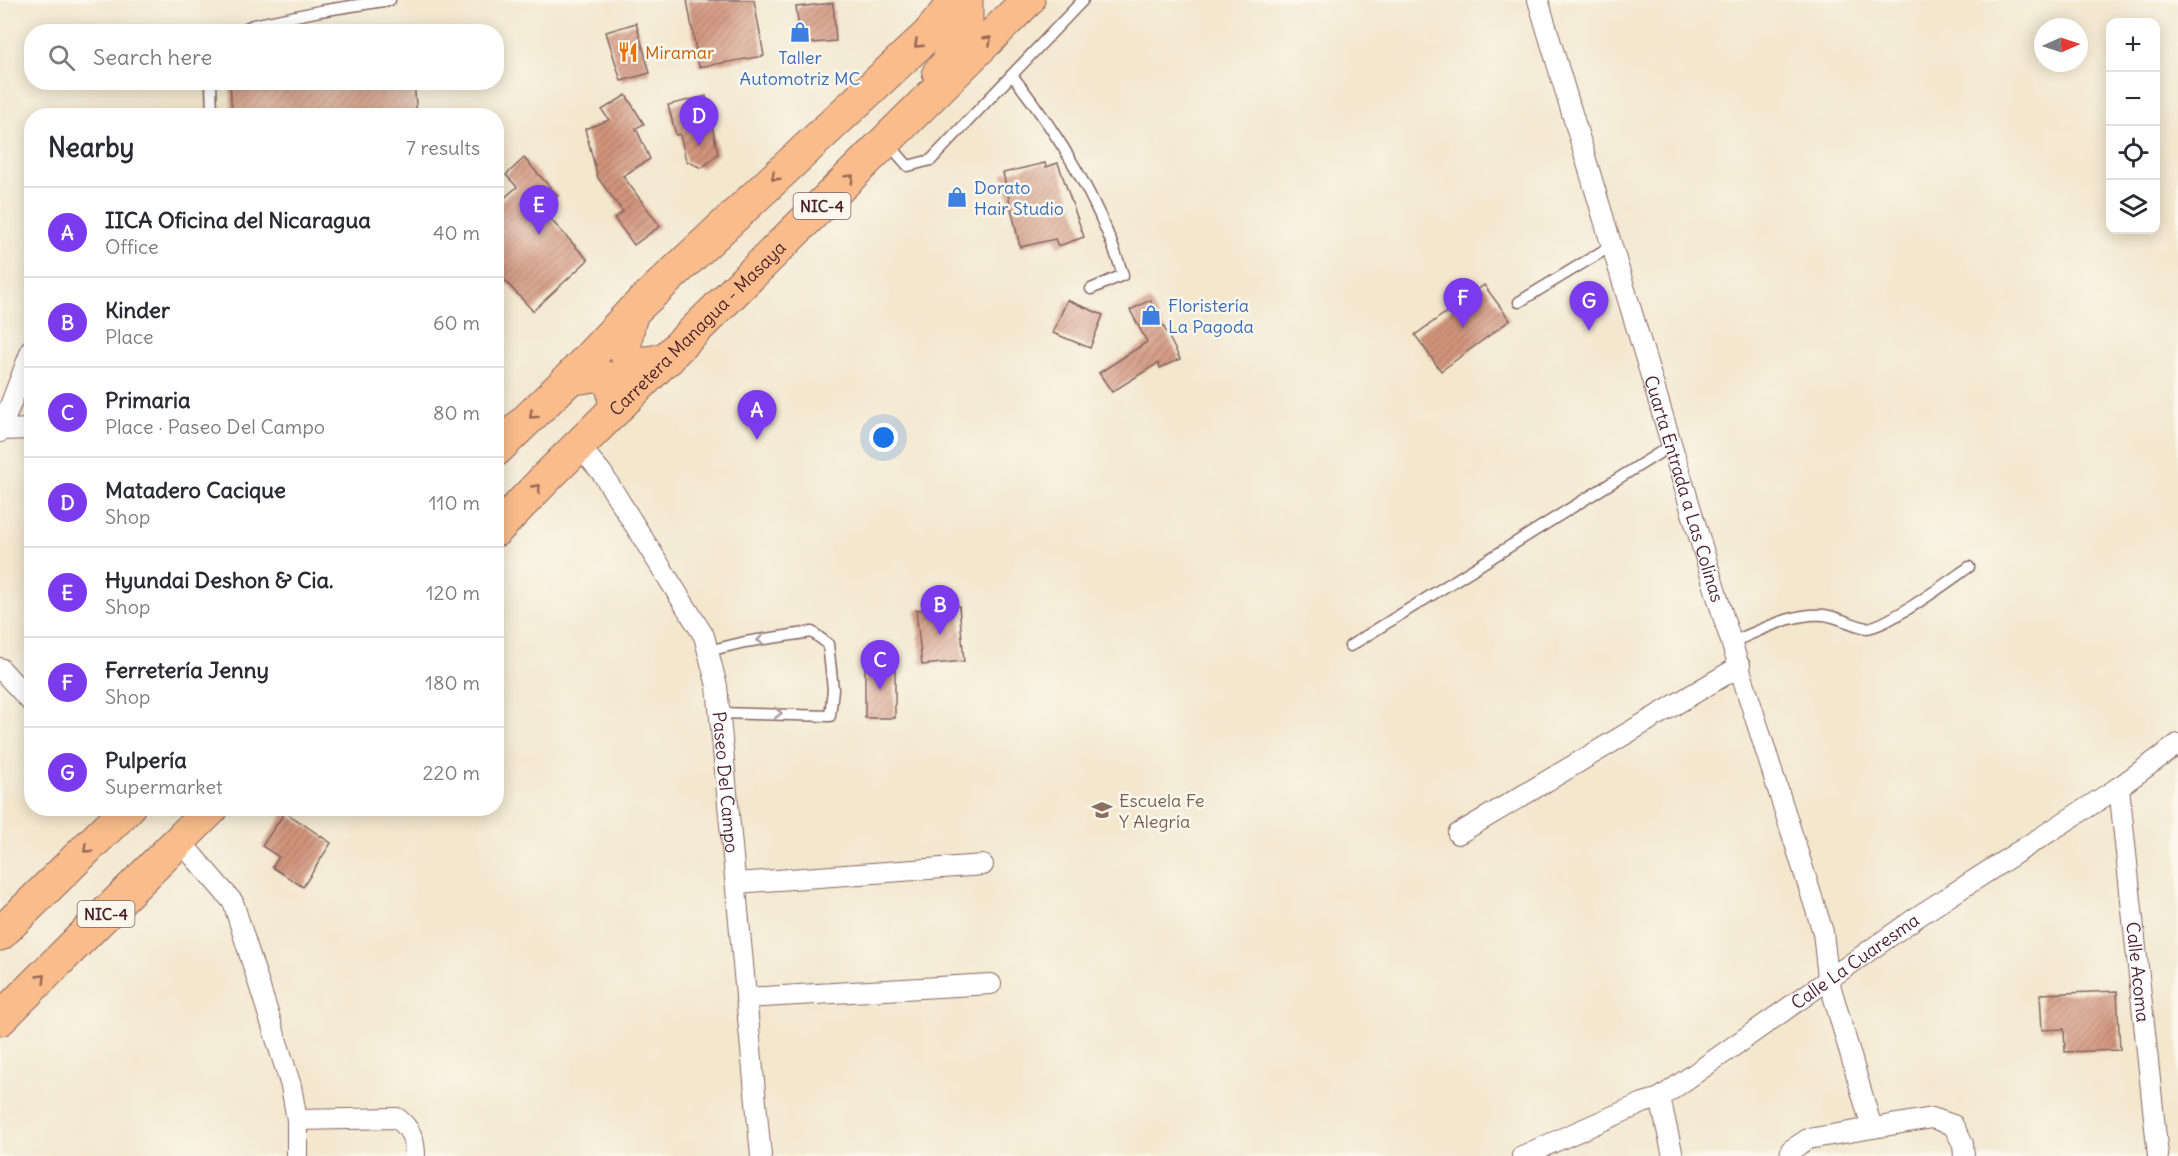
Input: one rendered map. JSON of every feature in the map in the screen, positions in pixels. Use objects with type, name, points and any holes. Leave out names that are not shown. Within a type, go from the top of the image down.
[{"type":"highway","name":"NIC-4","points":[[504,442],[569,379],[632,312],[929,34],[956,0]]},
{"type":"highway","points":[[888,140],[898,116],[946,66],[966,24],[966,0]]},
{"type":"highway","name":"Carretera Managua - Masaya","points":[[504,522],[1028,0]]},
{"type":"highway","points":[[632,312],[624,341],[630,359],[642,364],[669,358]]},
{"type":"highway","points":[[569,379],[594,375],[607,378],[614,387],[614,411]]},
{"type":"highway","points":[[0,934],[120,816]]},
{"type":"highway","name":"NIC-4","points":[[0,1019],[204,816]]},
{"type":"street","name":"Cuarta Entrada a Las Colinas","points":[[1538,0],[1782,807],[1823,932],[1828,978],[1872,1128]]},
{"type":"street","points":[[24,369],[0,431],[24,430]]},
{"type":"street","name":"Paseo Del Campo","points":[[579,446],[609,484],[704,636],[717,686],[761,1156]]},
{"type":"street","points":[[1458,834],[1740,666]]},
{"type":"street","points":[[0,668],[24,694]]},
{"type":"street","name":"Calle La Cuaresma","points":[[1522,1156],[1643,1102],[1660,1098],[1920,915],[2119,787],[2178,744]]},
{"type":"street","name":"Calle Acoma","points":[[2119,787],[2158,1156]]},
{"type":"street","points":[[180,841],[233,902],[291,1086],[297,1120],[297,1156]]},
{"type":"street","points":[[736,883],[983,866]]},
{"type":"street","points":[[746,998],[991,984]]},
{"type":"street","points":[[1660,1098],[1672,1156]]},
{"type":"street","points":[[297,1120],[397,1118],[409,1127],[415,1146],[415,1156]]},
{"type":"street","points":[[1790,1156],[1791,1150],[1808,1139],[1932,1118],[1953,1125],[1963,1144],[1964,1156]]},
{"type":"lane","points":[[257,24],[390,0]]},
{"type":"lane","points":[[888,140],[908,166],[931,160],[1083,0]]},
{"type":"lane","points":[[1012,75],[1067,151],[1111,238],[1123,275],[1092,289]]},
{"type":"lane","points":[[211,90],[212,108]]},
{"type":"lane","points":[[1520,302],[1611,246]]},
{"type":"lane","points":[[1350,646],[1672,445]]},
{"type":"lane","points":[[1732,642],[1795,618],[1810,616],[1834,617],[1866,628],[1887,621],[1969,567]]},
{"type":"lane","points":[[708,651],[745,642],[812,632],[828,644],[833,689],[830,716],[720,713]]},
{"type":"building","points":[[687,0],[754,0],[764,56],[699,67]]},
{"type":"building","points":[[833,3],[836,41],[801,44],[796,7]]},
{"type":"building","name":"Miramar","points":[[636,23],[650,73],[621,81],[606,32]]},
{"type":"building","points":[[230,90],[415,90],[416,108],[232,108]]},
{"type":"building","points":[[626,95],[644,124],[636,128],[650,159],[623,176],[660,226],[634,245],[614,218],[623,212],[598,178],[585,129],[609,120],[602,110]]},
{"type":"building","points":[[706,96],[718,154],[702,168],[686,161],[680,134],[676,135],[668,105]]},
{"type":"building","points":[[524,158],[558,196],[542,210],[588,260],[533,311],[504,280],[504,198],[517,187],[506,175]]},
{"type":"building","points":[[1045,163],[1046,167],[1058,163],[1084,237],[1058,246],[1055,239],[1020,247],[1003,173]]},
{"type":"building","points":[[1484,285],[1510,320],[1441,371],[1415,335]]},
{"type":"building","points":[[1067,300],[1103,315],[1090,348],[1053,333]]},
{"type":"building","points":[[1150,300],[1180,359],[1160,368],[1158,363],[1112,392],[1099,373],[1147,342],[1130,310]]},
{"type":"building","points":[[959,606],[964,661],[922,665],[916,610]]},
{"type":"building","points":[[865,662],[895,662],[895,718],[865,718]]},
{"type":"building","points":[[282,816],[291,816],[331,843],[303,887],[272,867],[279,857],[262,846]]},
{"type":"building","points":[[2117,991],[2120,1050],[2065,1052],[2064,1029],[2042,1030],[2040,994]]},
{"type":"place","name":"Taller Automotriz MC","points":[[800,32]]},
{"type":"place","name":"Miramar","points":[[628,52]]},
{"type":"place","name":"Matadero Cacique","points":[[699,146]]},
{"type":"place","name":"Dorato Hair Studio","points":[[957,197]]},
{"type":"place","name":"Hyundai Deshon & Cia.","points":[[539,235]]},
{"type":"place","name":"Floristería La Pagoda","points":[[1151,315]]},
{"type":"place","name":"Ferretería Jenny","points":[[1463,328]]},
{"type":"place","name":"Pulpería","points":[[1589,331]]},
{"type":"place","name":"IICA Oficina del Nicaragua","points":[[757,440]]},
{"type":"place","name":"Kinder","points":[[940,635]]},
{"type":"place","name":"Primaria","points":[[880,690]]},
{"type":"place","name":"Escuela Fe Y Alegría","points":[[1102,810]]}]
